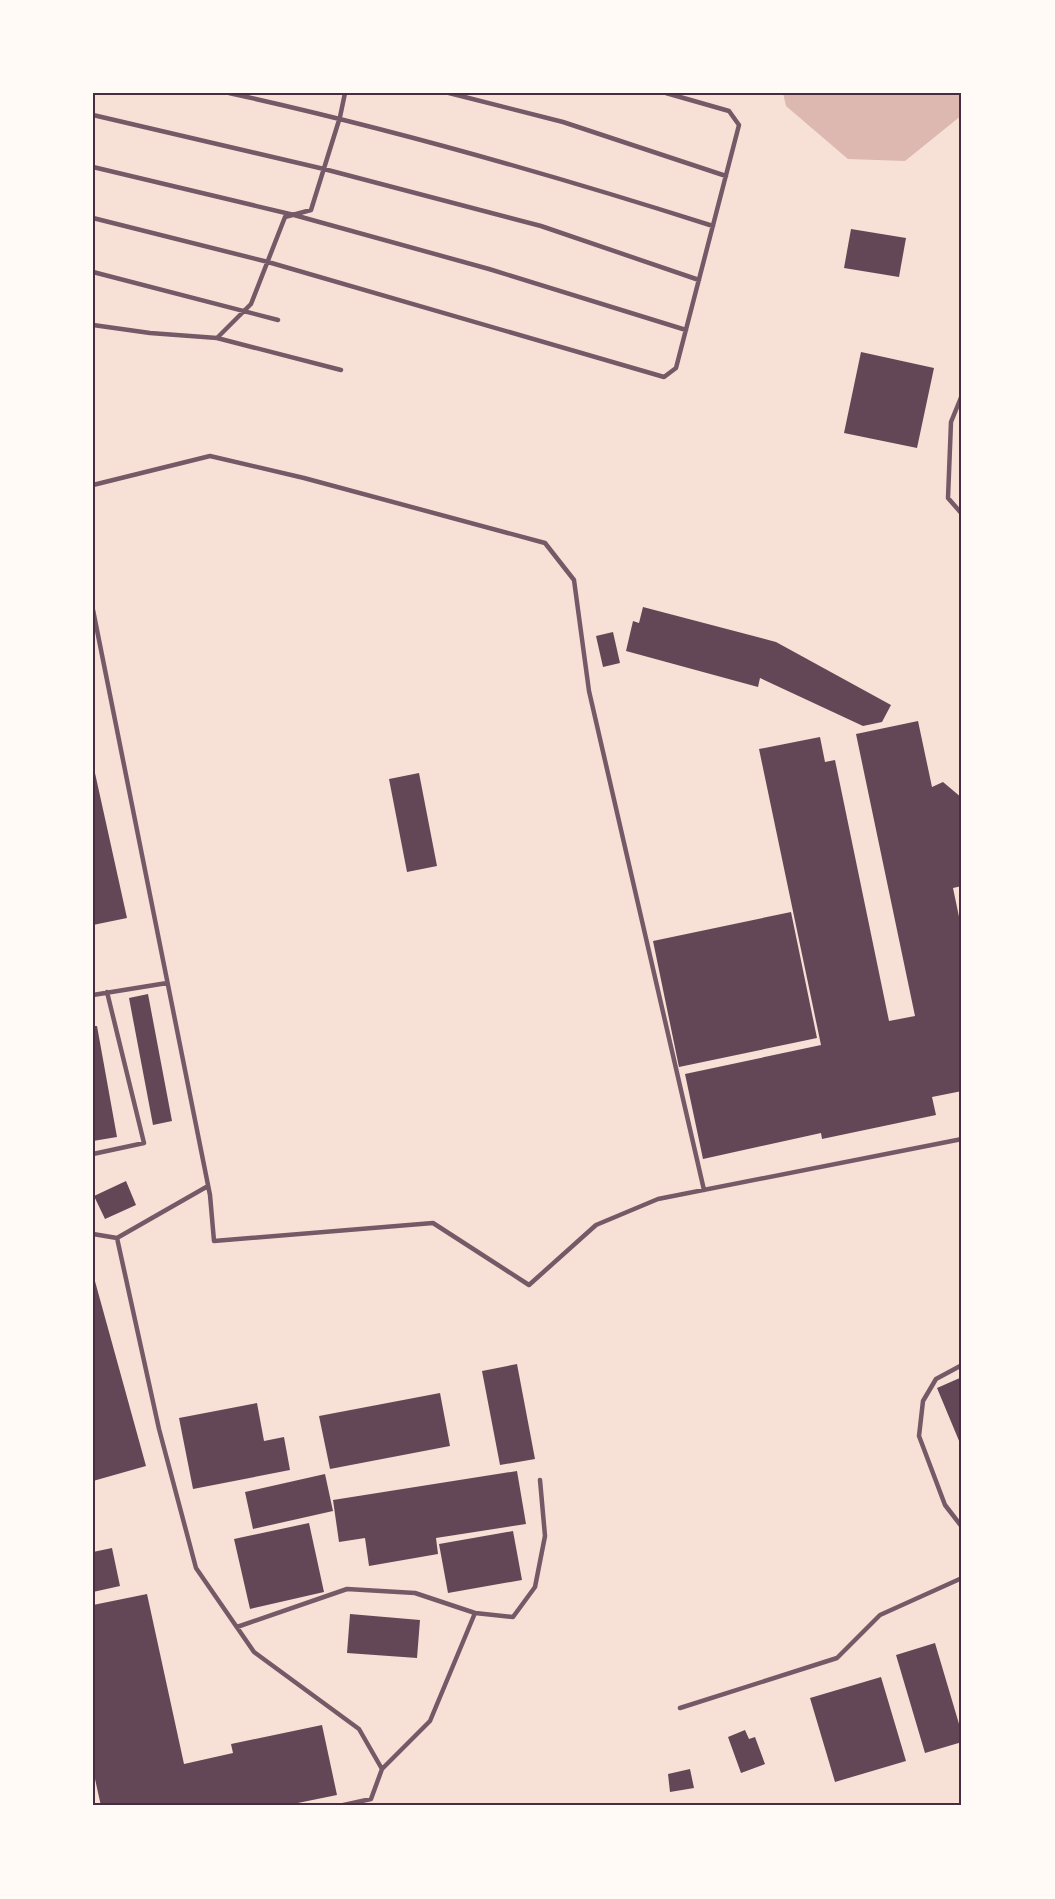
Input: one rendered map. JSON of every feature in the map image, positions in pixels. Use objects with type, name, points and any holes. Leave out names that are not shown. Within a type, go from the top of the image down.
[{"type":"lane","points":[[229,93],[340,117],[539,171],[713,226]]},
{"type":"lane","points":[[217,338],[251,304],[285,217],[311,210],[340,117],[345,93]]},
{"type":"lane","points":[[449,93],[563,122],[726,176]]},
{"type":"lane","points":[[93,218],[268,262],[664,377],[676,368],[739,124],[729,111],[666,93]]},
{"type":"lane","points":[[93,115],[324,169],[542,226],[699,280]]},
{"type":"lane","points":[[93,167],[294,214],[489,269],[686,330]]},
{"type":"lane","points":[[93,272],[278,320]]},
{"type":"lane","points":[[93,325],[150,333],[217,338],[341,370]]},
{"type":"lane","points":[[962,395],[951,422],[948,498],[962,514]]},
{"type":"lane","points":[[93,485],[210,456],[303,478],[545,543],[574,580],[589,692],[704,1190]]},
{"type":"lane","points":[[93,610],[208,1186],[214,1241],[433,1223],[529,1285],[596,1226],[658,1199],[962,1139]]},
{"type":"lane","points":[[93,995],[167,983]]},
{"type":"lane","points":[[93,1154],[144,1143],[107,993]]},
{"type":"lane","points":[[93,1234],[117,1238],[208,1186]]},
{"type":"lane","points":[[117,1238],[159,1429],[196,1568],[255,1652],[358,1729],[382,1769]]},
{"type":"lane","points":[[962,1365],[936,1379],[924,1401],[919,1436],[945,1505],[962,1527]]},
{"type":"lane","points":[[237,1627],[347,1589],[415,1593],[475,1613],[513,1617],[535,1587],[545,1536],[540,1480]]},
{"type":"lane","points":[[680,1708],[837,1658],[880,1615],[962,1578]]},
{"type":"lane","points":[[339,1806],[371,1799],[382,1769],[430,1721],[475,1613]]},
{"type":"shaded area","points":[[783,93],[962,93],[962,115],[905,161],[848,159],[786,106]]},
{"type":"building","points":[[851,229],[906,238],[899,277],[844,268]]},
{"type":"building","points":[[861,352],[934,368],[917,448],[844,433]]},
{"type":"building","points":[[643,607],[776,642],[891,705],[882,722],[863,726],[760,678],[758,687],[626,651],[633,621],[639,623]]},
{"type":"building","points":[[613,632],[620,663],[603,667],[596,636]]},
{"type":"building","points":[[918,721],[932,787],[943,782],[962,798],[962,886],[953,888],[962,931],[962,1091],[932,1097],[936,1115],[822,1139],[821,1133],[703,1159],[685,1074],[821,1045],[759,749],[820,737],[825,762],[835,760],[889,1021],[915,1016],[856,734]]},
{"type":"building","points":[[93,764],[127,918],[93,925]]},
{"type":"building","points":[[419,773],[437,866],[407,872],[389,779]]},
{"type":"building","points":[[791,912],[817,1038],[679,1067],[653,941]]},
{"type":"building","points":[[148,994],[172,1121],[153,1125],[129,998]]},
{"type":"building","points":[[93,1026],[97,1026],[117,1137],[93,1141]]},
{"type":"building","points":[[126,1181],[136,1205],[105,1219],[94,1196]]},
{"type":"building","points":[[93,1274],[146,1466],[93,1481]]},
{"type":"building","points":[[517,1364],[535,1459],[500,1465],[482,1371]]},
{"type":"building","points":[[962,1377],[962,1448],[937,1388]]},
{"type":"building","points":[[440,1393],[450,1446],[330,1469],[319,1416]]},
{"type":"building","points":[[257,1403],[264,1441],[284,1437],[290,1470],[193,1489],[179,1418]]},
{"type":"building","points":[[517,1471],[526,1524],[436,1538],[438,1554],[369,1566],[365,1538],[339,1542],[333,1500]]},
{"type":"building","points":[[325,1474],[333,1511],[253,1529],[245,1492]]},
{"type":"building","points":[[309,1523],[324,1592],[250,1609],[234,1539]]},
{"type":"building","points":[[513,1531],[522,1580],[448,1593],[439,1544]]},
{"type":"building","points":[[112,1548],[120,1586],[93,1592],[93,1552]]},
{"type":"building","points":[[147,1594],[184,1764],[233,1753],[231,1744],[322,1725],[337,1795],[283,1806],[101,1806],[93,1770],[93,1605]]},
{"type":"building","points":[[350,1614],[420,1620],[417,1658],[347,1653]]},
{"type":"building","points":[[935,1643],[962,1734],[962,1742],[925,1753],[896,1655]]},
{"type":"building","points":[[881,1677],[906,1761],[835,1782],[810,1698]]},
{"type":"building","points":[[745,1730],[749,1739],[755,1737],[765,1764],[741,1773],[728,1737]]},
{"type":"building","points":[[690,1769],[694,1788],[670,1792],[668,1774]]}]
